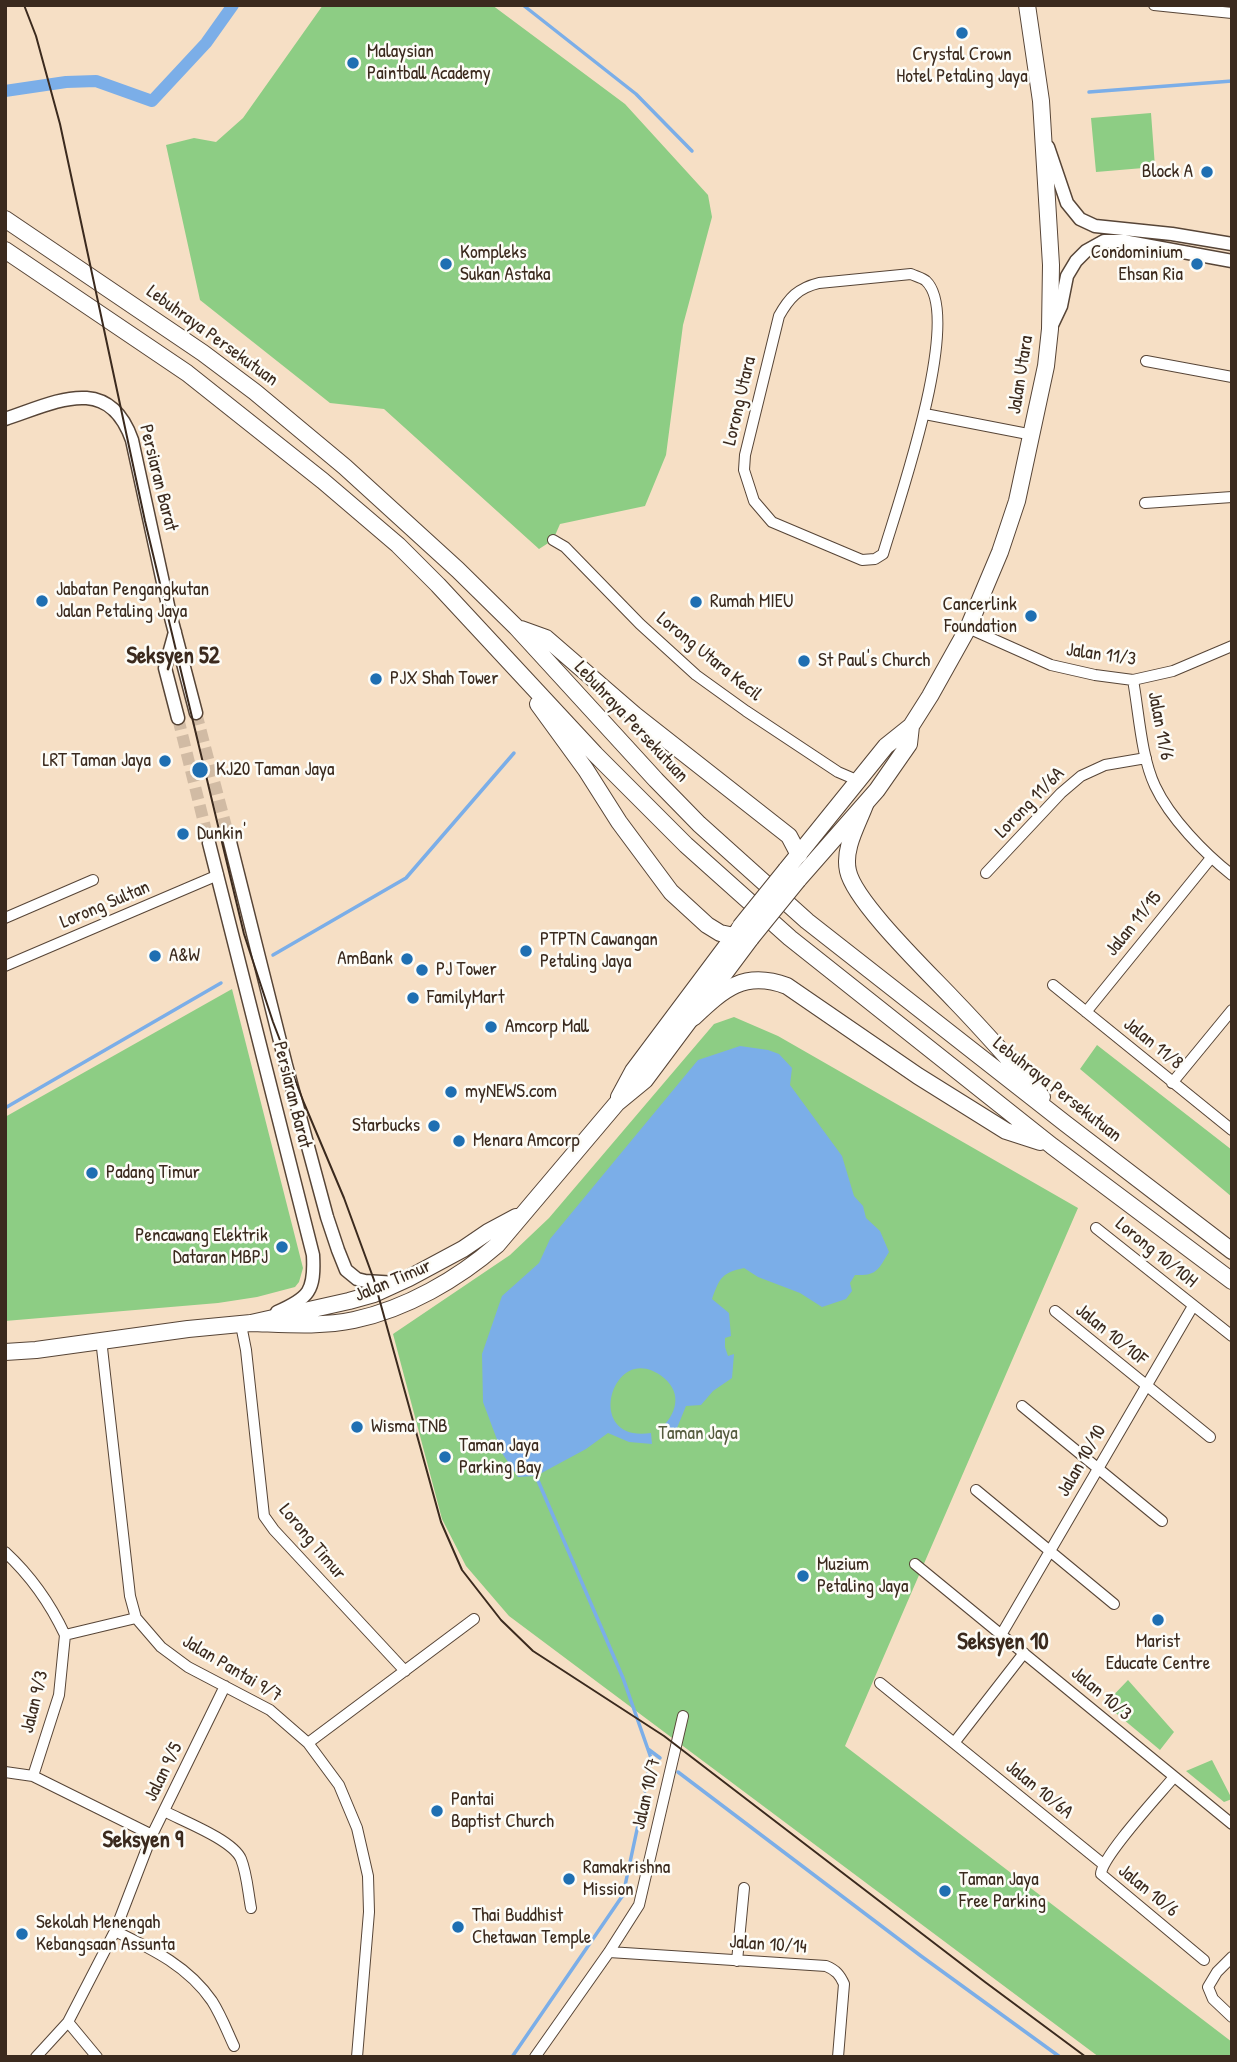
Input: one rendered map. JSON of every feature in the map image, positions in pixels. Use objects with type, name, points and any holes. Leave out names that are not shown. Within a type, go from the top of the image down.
[{"type":"main road","name":"Jalan Utara","points":[[792,875],[799,855],[886,746],[911,726],[968,628],[1000,552],[1017,501],[1033,435],[1050,329],[1051,265],[1043,133],[1035,52],[1027,5]]},
{"type":"main road","name":"Lebuhraya Persekutuan","points":[[5,219],[203,353],[255,392],[401,517],[458,570],[516,627],[699,824],[797,912],[1232,1251]]},
{"type":"main road","points":[[5,250],[187,373],[271,438],[398,545],[686,845],[781,930],[1052,1146],[1232,1281]]},
{"type":"main road","points":[[516,627],[546,638],[635,716],[789,836],[799,855]]},
{"type":"main road","points":[[499,649],[671,892],[707,925],[720,933],[742,934]]},
{"type":"main road","name":"Jalan Utara","points":[[792,875],[865,806],[909,744],[911,726]]},
{"type":"main road","points":[[865,806],[846,857],[849,874],[858,893],[1066,1124]]},
{"type":"main road","name":"Jalan Timur","points":[[617,1103],[633,1071],[792,875]]},
{"type":"main road","name":"Jalan Timur","points":[[5,1352],[246,1324],[355,1320],[391,1308],[453,1278],[497,1245],[617,1103],[645,1080],[694,1018],[742,934]]},
{"type":"main road","points":[[694,1018],[720,992],[729,987],[754,980],[773,981],[788,986],[918,1076],[1006,1131],[1052,1146]]},
{"type":"main road","name":"Jalan Timur","points":[[246,1324],[374,1294],[463,1249],[524,1213]]},
{"type":"street","points":[[1154,5],[1232,13]]},
{"type":"street","points":[[1043,133],[1067,203],[1080,219],[1095,226],[1146,230],[1232,244]]},
{"type":"street","points":[[1050,329],[1061,306],[1071,268],[1086,251],[1104,241],[1123,241],[1232,261]]},
{"type":"street","name":"Lorong Utara","points":[[911,274],[926,281],[934,296],[939,326],[925,414],[883,554],[880,556],[862,560],[772,522],[754,501],[744,470],[745,454],[766,363],[779,316],[789,298],[806,286],[911,274]]},
{"type":"street","points":[[1146,362],[1232,377]]},
{"type":"street","name":"Persiaran Barat","points":[[5,419],[65,400],[88,397],[107,405],[121,416],[132,440],[175,631],[197,713]]},
{"type":"street","points":[[925,414],[1033,435]]},
{"type":"street","points":[[1145,503],[1232,497]]},
{"type":"street","name":"Lorong Utara Kecil","points":[[553,540],[565,547],[640,624],[696,675],[838,772],[859,781]]},
{"type":"street","name":"Jalan 11/3","points":[[968,628],[1051,665],[1133,680],[1173,671],[1232,646]]},
{"type":"street","name":"Persiaran Barat","points":[[175,631],[165,668],[178,718]]},
{"type":"street","name":"Jalan 11/6","points":[[1133,680],[1146,758],[1155,786],[1180,824],[1211,858],[1232,875]]},
{"type":"street","name":"Lorong 11/6A","points":[[986,873],[1061,793],[1081,776],[1105,765],[1146,758]]},
{"type":"street","name":"Persiaran Barat","points":[[229,838],[286,1065],[338,1250],[346,1270],[357,1279],[397,1283]]},
{"type":"street","name":"Persiaran Barat","points":[[209,843],[313,1255],[313,1279],[307,1295],[299,1302],[246,1324]]},
{"type":"street","name":"Jalan 11/15","points":[[1086,1012],[1211,858]]},
{"type":"street","name":"Lorong Sultan","points":[[5,966],[218,875]]},
{"type":"street","name":"Lorong Sultan","points":[[5,918],[93,880]]},
{"type":"street","name":"Jalan 11/8","points":[[1053,985],[1232,1130]]},
{"type":"street","points":[[1172,1083],[1232,1010]]},
{"type":"street","name":"Lorong 10/10H","points":[[1096,1228],[1232,1336]]},
{"type":"street","name":"Jalan 10/10","points":[[1002,1635],[1193,1306]]},
{"type":"street","name":"Jalan 10/10F","points":[[1055,1311],[1210,1437]]},
{"type":"street","name":"Lorong Timur","points":[[246,1324],[246,1350],[264,1516],[405,1671]]},
{"type":"street","name":"Jalan Pantai 9/7","points":[[100,1339],[130,1596],[136,1618],[161,1647],[188,1667],[270,1710],[308,1742],[339,1784],[357,1828],[368,1876],[369,1912],[357,2057]]},
{"type":"street","points":[[1022,1406],[1162,1521]]},
{"type":"street","points":[[976,1490],[1114,1604]]},
{"type":"street","points":[[5,1552],[32,1579],[65,1635],[136,1618]]},
{"type":"street","name":"Jalan 10/3","points":[[915,1564],[1232,1824]]},
{"type":"street","points":[[308,1742],[474,1619]]},
{"type":"street","name":"Jalan 9/3","points":[[33,1776],[59,1695],[65,1635]]},
{"type":"street","points":[[954,1743],[1024,1653]]},
{"type":"street","name":"Jalan 10/6A","points":[[880,1683],[1103,1864]]},
{"type":"street","name":"Jalan 9/5","points":[[36,2057],[68,2022],[115,1931],[152,1835],[225,1686]]},
{"type":"street","name":"Jalan 10/7","points":[[535,2057],[639,1905],[683,1716]]},
{"type":"street","points":[[5,1772],[33,1776],[152,1835]]},
{"type":"street","name":"Jalan 10/6","points":[[1174,1777],[1136,1821],[1100,1871],[1102,1876],[1204,1960]]},
{"type":"street","points":[[164,1811],[226,1842],[236,1850],[244,1867],[251,1908]]},
{"type":"street","points":[[737,1961],[744,1888]]},
{"type":"street","points":[[115,1931],[161,1953],[190,1975],[212,2002],[234,2046]]},
{"type":"street","name":"Jalan 10/14","points":[[609,1951],[826,1966],[835,1970],[844,1987],[838,2057]]},
{"type":"street","points":[[1232,1957],[1210,1980],[1208,1987],[1213,2000],[1232,2017]]},
{"type":"street","points":[[68,2022],[96,2057]]},
{"type":"green space","name":"Kompleks Sukan Astaka","points":[[323,5],[492,5],[625,104],[708,195],[712,217],[683,325],[666,455],[645,506],[560,524],[553,540],[539,549],[384,409],[330,403],[200,300],[166,145],[194,138],[216,142],[243,118]]},
{"type":"green space","points":[[1151,113],[1155,167],[1096,172],[1091,118]]},
{"type":"green space","points":[[232,989],[303,1268],[299,1282],[295,1287],[257,1297],[218,1303],[5,1321],[5,1117]]},
{"type":"green space","name":"Taman Jaya","points":[[734,1017],[778,1036],[1078,1208],[845,1746],[1232,2042],[1232,2057],[1099,2057],[509,1616],[466,1566],[442,1519],[393,1334],[510,1255],[549,1218],[714,1024]]},
{"type":"green space","points":[[1097,1045],[1232,1150],[1232,1197],[1080,1069]]},
{"type":"green space","points":[[1128,1680],[1174,1732],[1160,1750],[1105,1704]]},
{"type":"green space","points":[[1212,1760],[1232,1799],[1224,1802],[1186,1771]]},
{"type":"water","points":[[740,1046],[779,1054],[792,1068],[790,1085],[842,1156],[854,1196],[863,1206],[866,1218],[880,1231],[889,1252],[876,1271],[855,1275],[850,1283],[852,1291],[846,1299],[822,1307],[800,1293],[758,1277],[744,1268],[726,1274],[712,1299],[729,1313],[731,1336],[725,1338],[725,1347],[728,1356],[734,1354],[732,1378],[713,1391],[701,1405],[686,1406],[677,1428],[663,1437],[660,1429],[673,1411],[674,1391],[664,1378],[646,1369],[631,1370],[619,1380],[612,1394],[611,1409],[616,1423],[629,1432],[651,1433],[652,1444],[629,1442],[608,1433],[586,1449],[536,1476],[518,1477],[502,1453],[483,1402],[482,1354],[502,1296],[539,1263],[550,1239],[698,1060]]},
{"type":"waterway","points":[[5,91],[66,82],[96,81],[152,101],[206,43],[233,5]]},
{"type":"waterway","points":[[523,5],[636,94],[692,151]]},
{"type":"waterway","points":[[1089,92],[1232,81]]},
{"type":"waterway","points":[[273,955],[406,878],[514,753]]},
{"type":"waterway","points":[[5,1108],[221,983]]},
{"type":"waterway","points":[[536,1476],[623,1678],[651,1758],[645,1791]]},
{"type":"waterway","points":[[648,1749],[660,1758]]},
{"type":"waterway","points":[[678,1772],[921,1956],[1060,2057]]},
{"type":"waterway","points":[[512,2057],[623,1895],[641,1811]]},
{"type":"tunnel","points":[[196,713],[229,838]]},
{"type":"tunnel","points":[[178,718],[209,843]]},
{"type":"tram line","points":[[24,5],[36,36],[60,124],[145,521],[244,934],[273,1022],[374,1280],[441,1522],[462,1570],[501,1620],[533,1651],[664,1736],[1086,2057]]},
{"type":"place","name":"Crystal Crown Hotel Petaling Jaya","points":[[962,33]]},
{"type":"place","name":"Malaysian Paintball Academy","points":[[353,63]]},
{"type":"place","name":"Block A","points":[[1207,172]]},
{"type":"place","name":"Kompleks Sukan Astaka","points":[[446,264]]},
{"type":"place","name":"Condominium Ehsan Ria","points":[[1197,264]]},
{"type":"place","name":"Jabatan Pengangkutan Jalan Petaling Jaya","points":[[42,601]]},
{"type":"place","name":"Rumah MIEU","points":[[696,602]]},
{"type":"place","name":"Cancerlink Foundation","points":[[1031,616]]},
{"type":"place","name":"St Paul's Church","points":[[804,661]]},
{"type":"place","name":"PJX Shah Tower","points":[[376,679]]},
{"type":"place","name":"LRT Taman Jaya","points":[[165,761]]},
{"type":"place","name":"KJ20 Taman Jaya","points":[[200,770]]},
{"type":"place","name":"Dunkin'","points":[[183,834]]},
{"type":"place","name":"PTPTN Cawangan Petaling Jaya","points":[[526,951]]},
{"type":"place","name":"A&W","points":[[155,956]]},
{"type":"place","name":"AmBank","points":[[407,959]]},
{"type":"place","name":"PJ Tower","points":[[422,970]]},
{"type":"place","name":"FamilyMart","points":[[413,998]]},
{"type":"place","name":"Amcorp Mall","points":[[491,1027]]},
{"type":"place","name":"myNEWS.com","points":[[451,1092]]},
{"type":"place","name":"Starbucks","points":[[434,1126]]},
{"type":"place","name":"Menara Amcorp","points":[[459,1141]]},
{"type":"place","name":"Padang Timur","points":[[92,1173]]},
{"type":"place","name":"Pencawang Elektrik Dataran MBPJ","points":[[282,1247]]},
{"type":"place","name":"Wisma TNB","points":[[357,1427]]},
{"type":"place","name":"Taman Jaya Parking Bay","points":[[445,1457]]},
{"type":"place","name":"Muzium Petaling Jaya","points":[[803,1576]]},
{"type":"place","name":"Marist Educate Centre","points":[[1158,1620]]},
{"type":"place","name":"Pantai Baptist Church","points":[[437,1811]]},
{"type":"place","name":"Ramakrishna Mission","points":[[569,1879]]},
{"type":"place","name":"Taman Jaya Free Parking","points":[[945,1891]]},
{"type":"place","name":"Thai Buddhist Chetawan Temple","points":[[458,1927]]},
{"type":"place","name":"Sekolah Menengah Kebangsaan Assunta","points":[[22,1934]]},
{"type":"district","name":"Seksyen 52","points":[[173,657]]},
{"type":"district","name":"Seksyen 10","points":[[1003,1643]]},
{"type":"district","name":"Seksyen 9","points":[[143,1841]]}]
